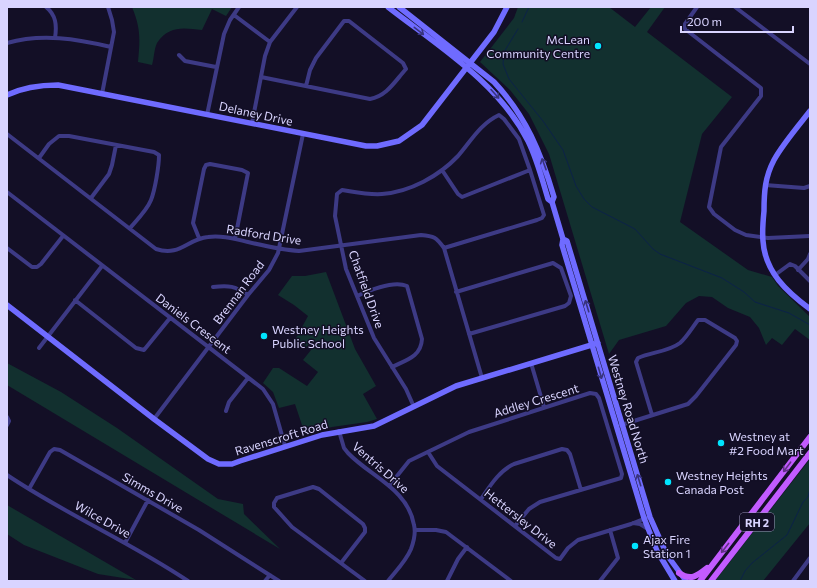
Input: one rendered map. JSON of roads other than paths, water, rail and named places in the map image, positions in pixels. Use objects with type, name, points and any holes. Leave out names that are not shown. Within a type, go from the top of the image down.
[{"type":"main road","name":"RH 2","points":[[700,581],[810,437]]},
{"type":"main road","name":"RH 2","points":[[711,581],[810,453]]},
{"type":"main road","points":[[679,573],[689,578],[703,572],[712,565]]},
{"type":"street","points":[[46,7],[51,11],[56,21],[55,38]]},
{"type":"street","points":[[102,94],[114,32],[108,7]]},
{"type":"street","points":[[207,114],[224,34],[239,7]]},
{"type":"street","points":[[252,123],[265,56],[270,42],[297,7]]},
{"type":"street","name":"Westney Road North","points":[[388,7],[468,66],[494,82],[524,120],[545,166],[554,197],[552,202],[563,239],[562,246],[592,346],[650,517],[667,555],[686,581]]},
{"type":"street","name":"Westney Road North","points":[[399,7],[468,66]]},
{"type":"street","name":"Delaney Drive","points":[[7,95],[25,88],[43,85],[58,85],[303,134],[366,146],[377,146],[399,141],[422,125],[494,32],[507,7]]},
{"type":"street","points":[[697,7],[685,24],[685,29],[761,88],[762,92],[761,96],[721,147],[709,207],[714,214],[735,230],[746,235],[763,237],[810,236]]},
{"type":"street","points":[[735,7],[810,64]]},
{"type":"street","points":[[234,14],[270,42]]},
{"type":"street","points":[[261,77],[370,99],[377,98],[385,94],[406,69],[403,63],[349,21],[344,21],[316,58],[310,70],[306,86]]},
{"type":"street","points":[[7,43],[37,38],[55,38],[111,47]]},
{"type":"street","points":[[179,55],[185,61],[216,67]]},
{"type":"street","points":[[810,111],[775,158],[769,171],[765,185],[763,237],[765,255],[770,269],[780,283],[789,292],[810,308]]},
{"type":"street","name":"Chatfield Drive","points":[[414,407],[406,389],[374,338],[346,269],[335,216],[337,194],[342,190],[363,194],[382,194],[421,183],[442,170],[457,156],[479,129],[499,115],[504,119],[519,139],[544,215],[542,218],[444,248]]},
{"type":"street","name":"Radford Drive","points":[[7,134],[156,249],[164,252],[171,252],[199,238],[220,237],[299,252],[421,235],[431,236],[438,239],[444,248]]},
{"type":"street","name":"Brennan Road","points":[[154,419],[248,295],[269,270],[280,248],[303,134]]},
{"type":"street","points":[[39,158],[49,144],[59,136],[68,136],[154,152],[159,155],[159,162],[151,200],[130,228]]},
{"type":"street","points":[[91,198],[109,174],[116,145]]},
{"type":"street","points":[[199,238],[194,223],[204,168],[206,165],[210,164],[242,170],[248,173],[235,239]]},
{"type":"street","points":[[442,170],[458,194],[462,197],[530,170]]},
{"type":"street","points":[[765,185],[804,188],[810,186]]},
{"type":"street","name":"Daniels Crescent","points":[[7,192],[263,389],[270,398],[285,446]]},
{"type":"street","points":[[7,248],[32,267],[37,267],[63,236]]},
{"type":"street","name":"Westney Road North","points":[[563,239],[567,241],[598,343],[619,426]]},
{"type":"street","points":[[444,248],[482,378]]},
{"type":"street","points":[[798,270],[810,254]]},
{"type":"street","points":[[456,292],[553,263],[562,268],[571,296],[569,303],[565,306],[469,334]]},
{"type":"street","points":[[775,275],[790,264],[795,266],[810,281]]},
{"type":"street","points":[[39,348],[102,266]]},
{"type":"street","points":[[356,296],[378,287],[402,283],[407,286],[422,339],[422,347],[418,353],[392,367]]},
{"type":"street","points":[[213,287],[231,286],[248,295]]},
{"type":"street","points":[[75,300],[136,348],[144,350],[170,318]]},
{"type":"street","name":"Ravenscroft Road","points":[[7,305],[154,419],[208,459],[219,464],[232,464],[285,446],[338,431],[374,426],[456,386],[598,343]]},
{"type":"street","points":[[619,426],[688,404],[736,345],[737,341],[735,338],[704,320],[698,320],[679,344],[671,348],[638,358],[636,362],[652,415]]},
{"type":"street","points":[[531,363],[544,407]]},
{"type":"street","points":[[226,411],[229,402],[248,378]]},
{"type":"street","name":"Addley Crescent","points":[[389,486],[406,464],[469,432],[590,393],[596,394],[599,398],[622,474],[621,478],[540,502],[529,509],[515,526]]},
{"type":"street","points":[[7,417],[9,421],[7,425]]},
{"type":"street","name":"Ventris Drive","points":[[338,431],[344,448],[348,453],[404,499],[414,520],[414,541],[411,550],[388,581]]},
{"type":"street","name":"Simms Drive","points":[[29,489],[50,452],[54,449],[60,450],[199,530],[279,581]]},
{"type":"street","points":[[481,499],[502,471],[508,466],[562,449],[567,450],[570,454],[581,490]]},
{"type":"street","name":"Hettersley Drive","points":[[428,452],[437,466],[556,558],[560,559],[568,548],[578,540],[650,517]]},
{"type":"street","name":"Westney Road North","points":[[629,456],[648,529],[661,559],[675,581]]},
{"type":"street","name":"Wilce Drive","points":[[7,475],[29,489],[165,565],[188,581]]},
{"type":"street","points":[[341,563],[365,532],[363,524],[313,487],[277,498],[274,503],[274,507],[292,527],[365,581]]},
{"type":"street","points":[[125,543],[148,500]]},
{"type":"street","points":[[631,524],[640,524],[648,529]]},
{"type":"street","points":[[415,530],[436,530],[446,532],[511,581]]},
{"type":"street","points":[[600,581],[618,558],[610,530]]},
{"type":"street","points":[[447,581],[458,558],[467,547]]},
{"type":"street","points":[[793,581],[810,558]]},
{"type":"street","points":[[265,581],[270,575]]},
{"type":"waterway","points":[[522,22],[529,7]]},
{"type":"waterway","points":[[518,29],[504,52],[503,64],[509,79],[543,121],[563,150],[576,186],[584,199],[592,207],[635,229],[653,249],[660,254],[722,278],[744,292],[755,302],[789,313],[810,325]]},
{"type":"waterway","points":[[740,581],[745,571],[752,563],[787,535],[803,502],[808,497],[810,489]]},
{"type":"place","name":"McLean Community Centre","points":[[598,46]]},
{"type":"place","name":"Westney Heights Public School","points":[[264,336]]},
{"type":"place","name":"Westney at #2 Food Mart","points":[[721,443]]},
{"type":"place","name":"Westney Heights Canada Post","points":[[668,482]]},
{"type":"place","name":"Ajax Fire Station 1","points":[[635,546]]}]
